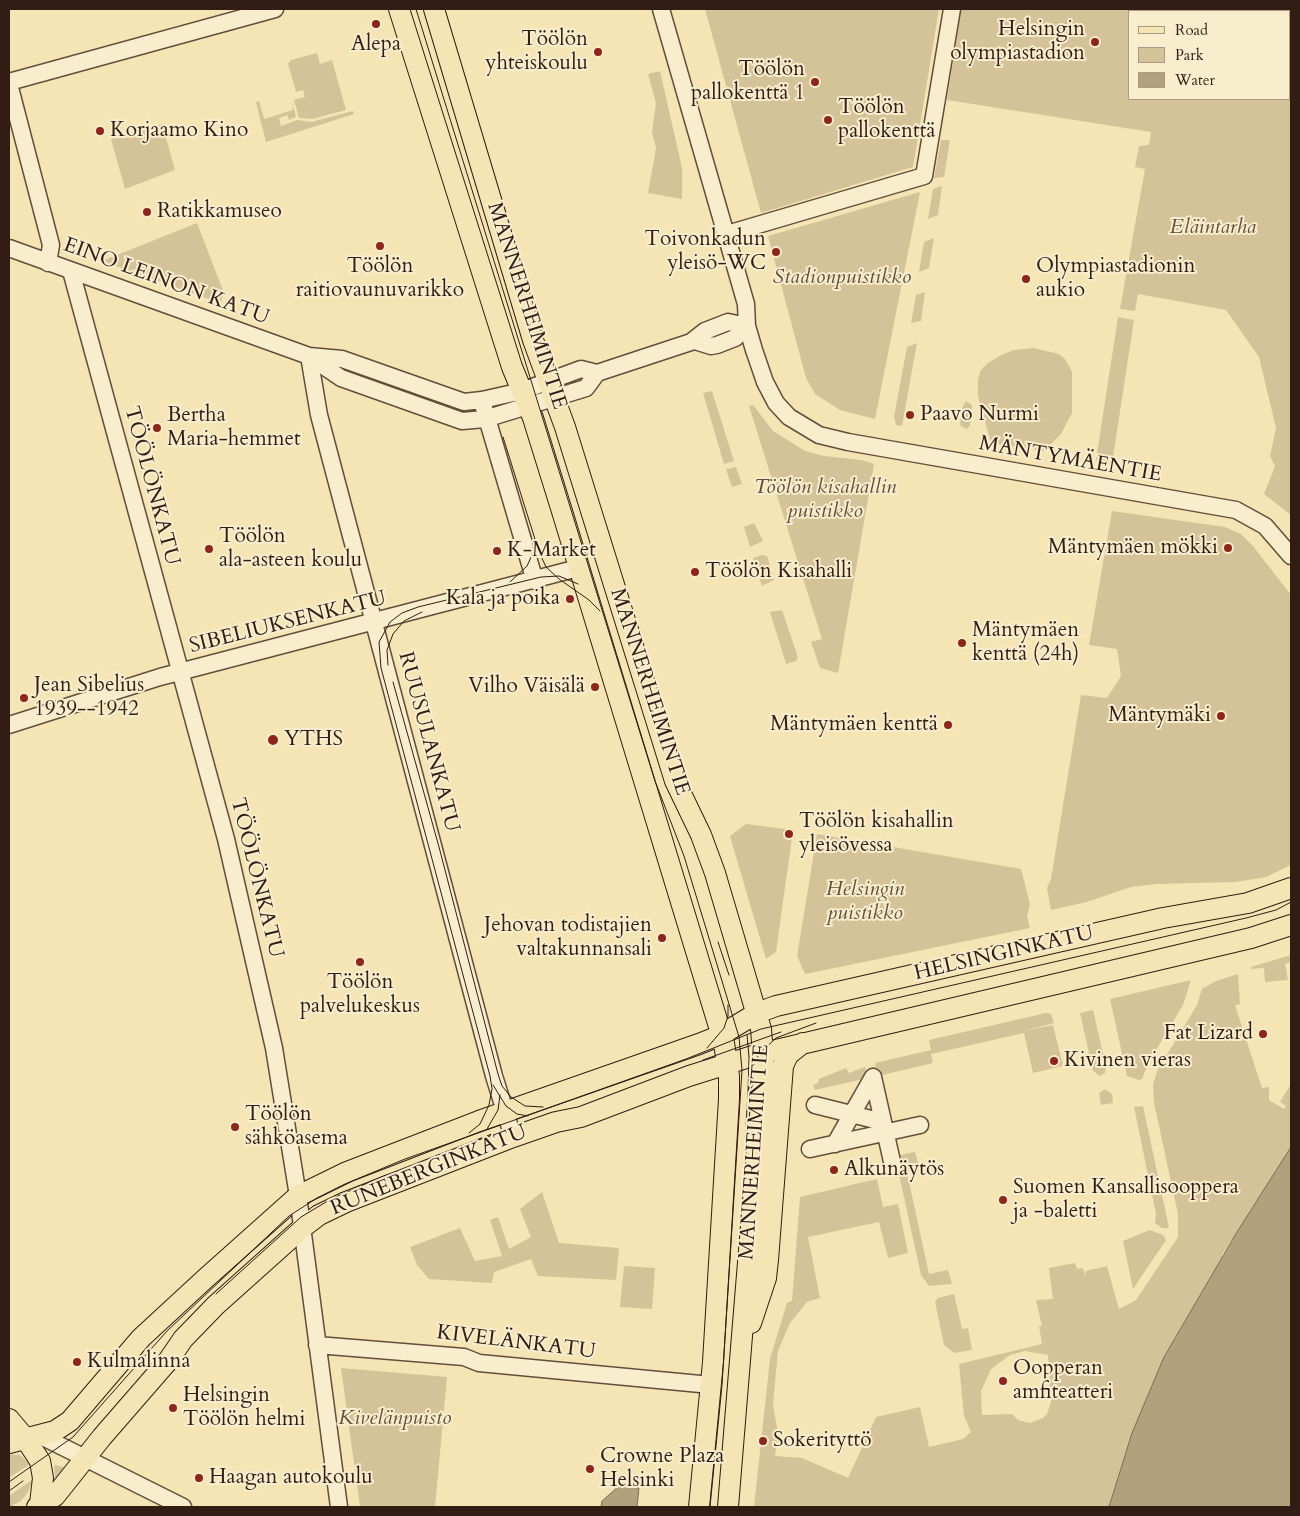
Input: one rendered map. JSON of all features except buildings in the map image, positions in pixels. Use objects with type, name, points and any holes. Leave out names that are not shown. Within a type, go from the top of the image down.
[{"type":"main road","name":"MANNERHEIMINTIE","points":[[399,9],[512,367],[525,398],[722,1034],[727,1064],[729,1099],[711,1384],[699,1507]]},
{"type":"main road","name":"MANNERHEIMINTIE","points":[[434,9],[533,340],[551,389],[674,780],[707,850],[757,1012],[764,1053],[728,1507]]},
{"type":"main road","name":"HELSINGINKATU","points":[[722,1034],[757,1012],[804,999],[1154,920],[1248,903],[1291,888]]},
{"type":"main road","name":"HELSINGINKATU","points":[[727,1064],[804,1042],[1250,938],[1291,925]]},
{"type":"main road","name":"RUNEBERGINKATU","points":[[25,1439],[55,1431],[70,1421],[141,1338],[298,1196],[347,1172],[504,1113],[620,1074],[722,1034]]},
{"type":"main road","points":[[742,1346],[766,1278],[783,1066],[790,1053],[804,1042]]},
{"type":"main road","name":"RUNEBERGINKATU","points":[[38,1506],[52,1499],[87,1459],[102,1437],[168,1361],[183,1340],[216,1305],[302,1228],[326,1212],[386,1184],[513,1137],[556,1122],[581,1117],[727,1064]]},
{"type":"main road","points":[[9,1419],[37,1455],[42,1468],[38,1506]]},
{"type":"street","points":[[48,263],[51,245],[9,83],[275,9]]},
{"type":"street","name":"MÄNTYMÄENTIE","points":[[661,9],[746,304],[747,326],[765,382],[776,403],[789,417],[819,435],[848,442],[1236,510],[1265,526],[1291,556]]},
{"type":"street","points":[[727,234],[924,176],[952,9]]},
{"type":"street","name":"EINO LEINON KATU","points":[[9,248],[309,356],[342,359],[464,402],[525,398]]},
{"type":"street","name":"TÖÖLÖNKATU","points":[[70,271],[181,672],[245,916],[274,1048],[298,1196],[339,1507]]},
{"type":"street","points":[[525,398],[551,389],[586,388],[597,373],[695,341],[711,346],[735,338],[747,326]]},
{"type":"street","name":"EINO LEINON KATU","points":[[309,356],[341,378],[462,421],[487,418],[525,398]]},
{"type":"street","name":"RUUSULANKATU","points":[[309,356],[319,414],[504,1113],[513,1137]]},
{"type":"street","points":[[482,400],[535,581]]},
{"type":"street","name":"SIBELIUKSENKATU","points":[[9,724],[181,672],[535,581],[578,568]]},
{"type":"street","points":[[835,1144],[873,1077],[892,1166]]},
{"type":"street","points":[[814,1105],[852,1114],[884,1127]]},
{"type":"street","points":[[810,1148],[835,1144],[884,1127],[920,1124]]},
{"type":"street","name":"KIVELÄNKATU","points":[[317,1345],[464,1357],[480,1363],[711,1384]]},
{"type":"street","points":[[25,1439],[87,1459],[183,1507]]},
{"type":"green space","name":"Töölön pallokenttä 1","points":[[705,9],[939,9],[913,167],[761,213]]},
{"type":"green space","name":"Eläintarha","points":[[961,9],[1291,9],[1291,515],[1264,494],[1275,466],[1270,456],[1276,428],[1259,357],[1226,310],[1138,294],[1135,311],[1120,309],[1145,169],[1135,167],[1139,146],[1149,145],[1151,132],[947,100]]},
{"type":"green space","points":[[317,53],[320,64],[332,60],[346,110],[312,119],[299,118],[294,100],[305,97],[303,90],[296,92],[288,64],[291,60]]},
{"type":"green space","points":[[660,71],[682,168],[682,199],[648,193],[656,148],[652,132],[656,103],[648,74]]},
{"type":"green space","points":[[259,101],[264,119],[293,110],[292,101],[296,117],[289,120],[287,115],[279,118],[281,126],[297,120],[311,122],[353,111],[354,114],[266,142],[256,102]]},
{"type":"green space","points":[[162,124],[175,170],[125,189],[111,139]]},
{"type":"green space","points":[[941,140],[950,140],[944,177],[934,178]]},
{"type":"green space","points":[[942,186],[938,215],[928,219],[933,189]]},
{"type":"green space","name":"Stadionpuistikko","points":[[920,192],[875,419],[840,410],[815,394],[806,378],[768,236]]},
{"type":"green space","points":[[197,223],[224,293],[220,303],[102,261]]},
{"type":"green space","points":[[934,238],[929,268],[919,272],[924,242]]},
{"type":"green space","points":[[925,292],[921,321],[911,323],[916,295]]},
{"type":"green space","points":[[1118,317],[1134,320],[1112,464],[1096,460]]},
{"type":"green space","points":[[917,343],[902,426],[896,425],[894,417],[907,347]]},
{"type":"green space","points":[[1033,348],[1059,354],[1065,359],[1072,372],[1072,413],[1061,434],[1044,451],[991,443],[978,396],[978,379],[981,370],[1001,355],[1014,350]]},
{"type":"green space","points":[[712,391],[734,461],[724,464],[703,393]]},
{"type":"green space","points":[[966,401],[972,405],[970,426],[966,429],[960,425],[962,408]]},
{"type":"green space","name":"Töölön kisahallin puistikko","points":[[753,405],[773,431],[805,451],[824,456],[862,460],[874,464],[838,673],[820,668],[811,642],[822,639],[749,406]]},
{"type":"green space","points":[[736,467],[742,484],[732,487],[726,469]]},
{"type":"green space","name":"Mäntymäki","points":[[1112,511],[1225,527],[1241,534],[1253,546],[1291,595],[1291,865],[1266,877],[1236,882],[1157,884],[1131,887],[1087,902],[1051,910],[1047,888],[1051,879],[1081,695],[1107,698],[1121,676],[1117,649],[1089,645]]},
{"type":"green space","points":[[754,523],[763,541],[750,547],[744,527]]},
{"type":"green space","points":[[762,555],[767,556],[774,580],[762,586],[753,558]]},
{"type":"green space","points":[[782,610],[798,657],[796,661],[786,664],[770,612]]},
{"type":"green space","name":"Helsingin puistikko","points":[[746,824],[793,830],[776,952],[766,959],[730,836]]},
{"type":"green space","name":"Helsingin puistikko","points":[[817,834],[1021,869],[1030,904],[1027,916],[1030,928],[805,974],[797,956]]},
{"type":"green space","points":[[1291,955],[1291,962],[1285,964],[1288,980],[1265,982],[1264,968],[1251,969],[1251,967]]},
{"type":"green space","points":[[1238,974],[1240,1004],[1235,1005],[1262,1088],[1269,1087],[1269,1100],[1284,1109],[1286,1106],[1280,1102],[1291,1084],[1291,1195],[1232,1240],[1222,1255],[1225,1267],[1122,1507],[754,1507],[770,1359],[787,1303],[792,1301],[800,1197],[877,1179],[883,1207],[898,1204],[908,1253],[888,1258],[879,1222],[808,1237],[820,1298],[807,1302],[790,1323],[778,1351],[773,1404],[778,1434],[775,1456],[802,1458],[848,1478],[876,1417],[920,1407],[929,1447],[963,1439],[971,1432],[964,1416],[959,1364],[1042,1344],[1039,1326],[1042,1326],[1036,1300],[1053,1299],[1049,1268],[1075,1263],[1077,1269],[1083,1268],[1085,1276],[1086,1271],[1107,1266],[1119,1309],[1136,1300],[1178,1237],[1178,1214],[1154,1103],[1153,1085],[1157,1071],[1197,1005],[1202,989],[1216,981]],"holes":[[[1025,1351],[1048,1355],[1051,1402],[1047,1414],[1043,1418],[1030,1423],[1018,1420],[1012,1414],[982,1415],[981,1391],[991,1369],[1010,1355]]]},
{"type":"green space","points":[[1191,980],[1183,1005],[1149,1062],[1142,1079],[1139,1080],[1127,1076],[1110,999]]},
{"type":"green space","points":[[1093,1010],[1106,1067],[1105,1073],[1100,1076],[1093,1071],[1080,1013]]},
{"type":"green space","points":[[1046,1013],[1051,1014],[1054,1023],[1024,1031],[1053,1025],[1063,1066],[1033,1073],[1024,1033],[931,1054],[933,1063],[878,1076],[875,1063],[931,1050],[929,1040]]},
{"type":"green space","points":[[865,1067],[868,1078],[815,1090],[813,1085],[818,1083],[819,1079],[846,1068],[849,1073]]},
{"type":"green space","points":[[1105,1089],[1112,1094],[1113,1103],[1101,1105],[1099,1093]]},
{"type":"green space","points":[[1143,1106],[1169,1228],[1162,1228],[1155,1223],[1156,1214],[1134,1107]]},
{"type":"green space","points":[[915,1152],[920,1170],[907,1173],[929,1274],[948,1270],[952,1284],[929,1286],[921,1275],[895,1156]]},
{"type":"green space","points":[[542,1192],[559,1243],[619,1248],[616,1280],[538,1276],[531,1259],[494,1272],[492,1283],[429,1279],[417,1265],[410,1247],[460,1228],[475,1261],[502,1256],[490,1220],[498,1217],[509,1249],[531,1237],[520,1209]]},
{"type":"green space","points":[[1150,1230],[1163,1235],[1166,1240],[1133,1289],[1123,1241]]},
{"type":"green space","points":[[624,1266],[655,1268],[652,1309],[620,1307]]},
{"type":"green space","points":[[954,1294],[962,1329],[968,1328],[972,1350],[954,1353],[944,1345],[935,1302],[938,1298]]},
{"type":"green space","name":"Kivelänpuisto","points":[[341,1368],[447,1377],[435,1507],[360,1507]]},
{"type":"green space","points":[[9,1454],[20,1455],[30,1464],[9,1478]]},
{"type":"green space","points":[[54,1465],[73,1469],[53,1486],[55,1477]]},
{"type":"green space","points":[[33,1479],[28,1492],[21,1501],[9,1507],[9,1496]]},
{"type":"water","points":[[1291,1147],[1291,1507],[1109,1507],[1132,1433],[1164,1357],[1237,1232]]},
{"type":"water","points":[[619,1486],[639,1488],[637,1507],[601,1507],[602,1501]]},
{"type":"tram line","points":[[416,9],[655,781],[684,856],[739,1037],[742,1070],[722,1385],[710,1507]]},
{"type":"tram line","points":[[503,437],[539,552],[546,567],[559,579],[589,600],[600,611]]},
{"type":"tram line","points":[[510,582],[527,566],[532,555],[534,541]]},
{"type":"tram line","points":[[469,1133],[480,1124],[489,1105],[492,1089],[490,1076],[381,668],[379,642],[390,622],[402,613],[418,607],[541,577],[559,576],[578,584]]},
{"type":"tram line","points":[[388,665],[387,650],[393,634],[404,621],[422,612]]},
{"type":"tram line","points":[[393,682],[502,1086],[511,1097],[525,1106],[543,1107]]},
{"type":"tram line","points":[[9,1482],[73,1437],[167,1331],[289,1216],[317,1198],[345,1184],[405,1159],[686,1059],[761,1029],[1246,918],[1276,910],[1291,902]]},
{"type":"tram line","points":[[718,942],[729,975]]},
{"type":"tram line","points":[[707,1048],[724,1028],[728,1016],[728,1005]]},
{"type":"tram line","points":[[745,1141],[748,1093],[752,1070],[759,1054],[776,1038],[816,1023]]},
{"type":"tram line","points":[[703,1060],[781,1032]]},
{"type":"tram line","points":[[747,1035],[749,1057],[748,1093]]},
{"type":"tram line","points":[[493,1085],[506,1106],[517,1114],[528,1116]]},
{"type":"tram line","points":[[487,1129],[498,1110],[500,1095]]},
{"type":"tram line","points":[[461,1146],[510,1129]]},
{"type":"tram line","points":[[216,1294],[301,1217],[331,1199],[386,1175]]},
{"type":"tram line","points":[[9,1491],[23,1481]]},
{"type":"place","name":"Alepa","points":[[376,24]]},
{"type":"place","name":"Helsingin olympiastadion","points":[[1095,42]]},
{"type":"place","name":"Töölön yhteiskoulu","points":[[598,52]]},
{"type":"place","name":"Töölön pallokenttä 1","points":[[815,82]]},
{"type":"place","name":"Töölön pallokenttä","points":[[828,120]]},
{"type":"place","name":"Korjaamo Kino","points":[[100,131]]},
{"type":"place","name":"Ratikkamuseo","points":[[147,212]]},
{"type":"place","name":"Töölön raitiovaunuvarikko","points":[[380,246]]},
{"type":"place","name":"Toivonkadun yleisö-WC","points":[[776,252]]},
{"type":"place","name":"Olympiastadionin aukio","points":[[1026,279]]},
{"type":"place","name":"Paavo Nurmi","points":[[910,415]]},
{"type":"place","name":"Bertha Maria-hemmet","points":[[157,428]]},
{"type":"place","name":"Mäntymäen mökki","points":[[1228,548]]},
{"type":"place","name":"Töölön ala-asteen koulu","points":[[209,549]]},
{"type":"place","name":"K-Market","points":[[497,551]]},
{"type":"place","name":"Töölön Kisahalli","points":[[695,572]]},
{"type":"place","name":"Kala ja poika","points":[[570,599]]},
{"type":"place","name":"Mäntymäen kenttä (24h)","points":[[962,643]]},
{"type":"place","name":"Vilho Väisälä","points":[[595,687]]},
{"type":"place","name":"Jean Sibelius 1939--1942","points":[[24,698]]},
{"type":"place","name":"Mäntymäki","points":[[1221,716]]},
{"type":"place","name":"Mäntymäen kenttä","points":[[948,725]]},
{"type":"place","name":"YTHS","points":[[273,740]]},
{"type":"place","name":"Töölön kisahallin yleisövessa","points":[[789,834]]},
{"type":"place","name":"Jehovan todistajien valtakunnansali","points":[[662,938]]},
{"type":"place","name":"Töölön palvelukeskus","points":[[360,962]]},
{"type":"place","name":"Fat Lizard","points":[[1263,1034]]},
{"type":"place","name":"Kivinen vieras","points":[[1054,1061]]},
{"type":"place","name":"Töölön sähköasema","points":[[235,1127]]},
{"type":"place","name":"Alkunäytös","points":[[834,1170]]},
{"type":"place","name":"Suomen Kansallisooppera ja -baletti","points":[[1003,1200]]},
{"type":"place","name":"Kulmalinna","points":[[77,1362]]},
{"type":"place","name":"Oopperan amfiteatteri","points":[[1003,1381]]},
{"type":"place","name":"Helsingin Töölön helmi","points":[[173,1408]]},
{"type":"place","name":"Sokerityttö","points":[[763,1441]]},
{"type":"place","name":"Crowne Plaza Helsinki","points":[[590,1469]]},
{"type":"place","name":"Haagan autokoulu","points":[[199,1478]]}]
